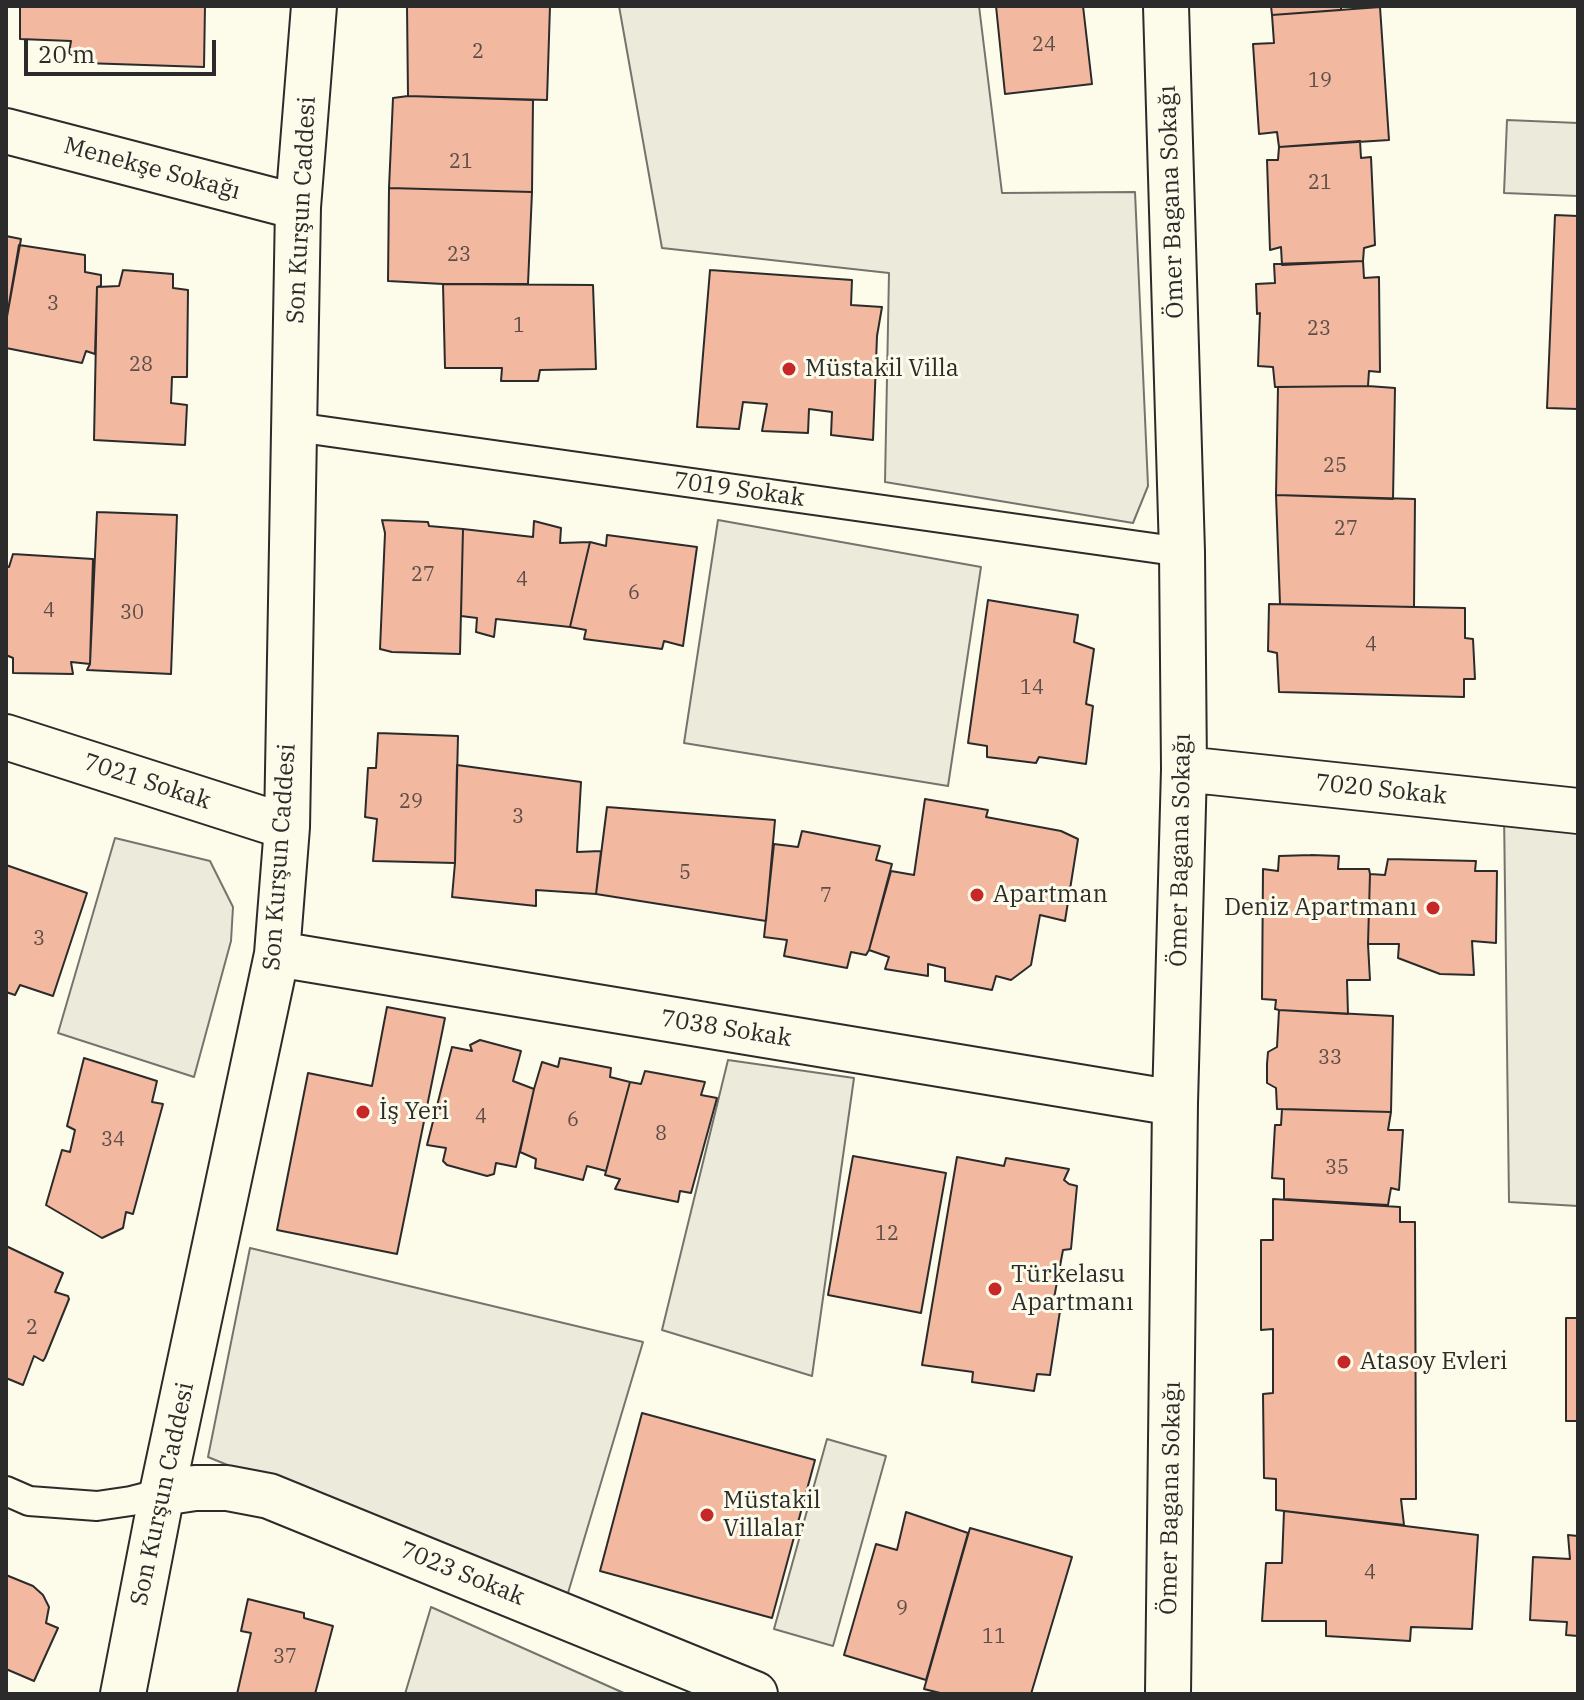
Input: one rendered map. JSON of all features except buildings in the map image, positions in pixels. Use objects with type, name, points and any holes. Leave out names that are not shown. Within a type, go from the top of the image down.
[{"type":"street","name":"Son Kurşun Caddesi","points":[[123,1694],[162,1493],[277,954],[287,827],[298,207],[314,6]]},
{"type":"street","name":"Ömer Bagana Sokağı","points":[[1166,6],[1182,552],[1184,769],[1175,1103],[1168,1694]]},
{"type":"street","name":"Menekşe Sokağı","points":[[6,131],[298,207]]},
{"type":"street","name":"7021 Sokak","points":[[6,737],[287,827]]},
{"type":"street","name":"7020 Sokak","points":[[1184,769],[1578,811]]},
{"type":"street","name":"7038 Sokak","points":[[277,954],[1175,1103]]},
{"type":"street","name":"7023 Sokak","points":[[162,1493],[195,1488],[227,1488],[269,1496],[755,1694]]},
{"type":"lane","name":"7019 Sokak","points":[[295,427],[1182,552]]},
{"type":"lane","points":[[6,1491],[29,1501],[97,1506],[162,1493]]},
{"type":"shaded area","points":[[619,6],[979,6],[1002,193],[1135,192],[1148,486],[1133,523],[885,482],[889,273],[662,248]]},
{"type":"shaded area","points":[[1507,120],[1578,123],[1578,196],[1504,193]]},
{"type":"shaded area","points":[[718,520],[981,567],[948,786],[684,743]]},
{"type":"shaded area","points":[[1504,812],[1578,823],[1578,1206],[1509,1202]]},
{"type":"shaded area","points":[[115,838],[210,861],[233,907],[231,941],[194,1077],[58,1033]]},
{"type":"shaded area","points":[[728,1060],[854,1078],[812,1376],[662,1330]]},
{"type":"shaded area","points":[[250,1248],[643,1342],[565,1603],[208,1457]]},
{"type":"shaded area","points":[[827,1439],[886,1456],[833,1646],[774,1629]]},
{"type":"shaded area","points":[[431,1607],[626,1694],[405,1694]]},
{"type":"place","name":"Müstakil Villa","points":[[789,369]]},
{"type":"place","name":"Apartman","points":[[977,895]]},
{"type":"place","name":"Deniz Apartmanı","points":[[1433,908]]},
{"type":"place","name":"İş Yeri","points":[[363,1112]]},
{"type":"place","name":"Türkelasu Apartmanı","points":[[995,1289]]},
{"type":"place","name":"Atasoy Evleri","points":[[1344,1362]]},
{"type":"place","name":"Müstakil Villalar","points":[[707,1515]]}]
